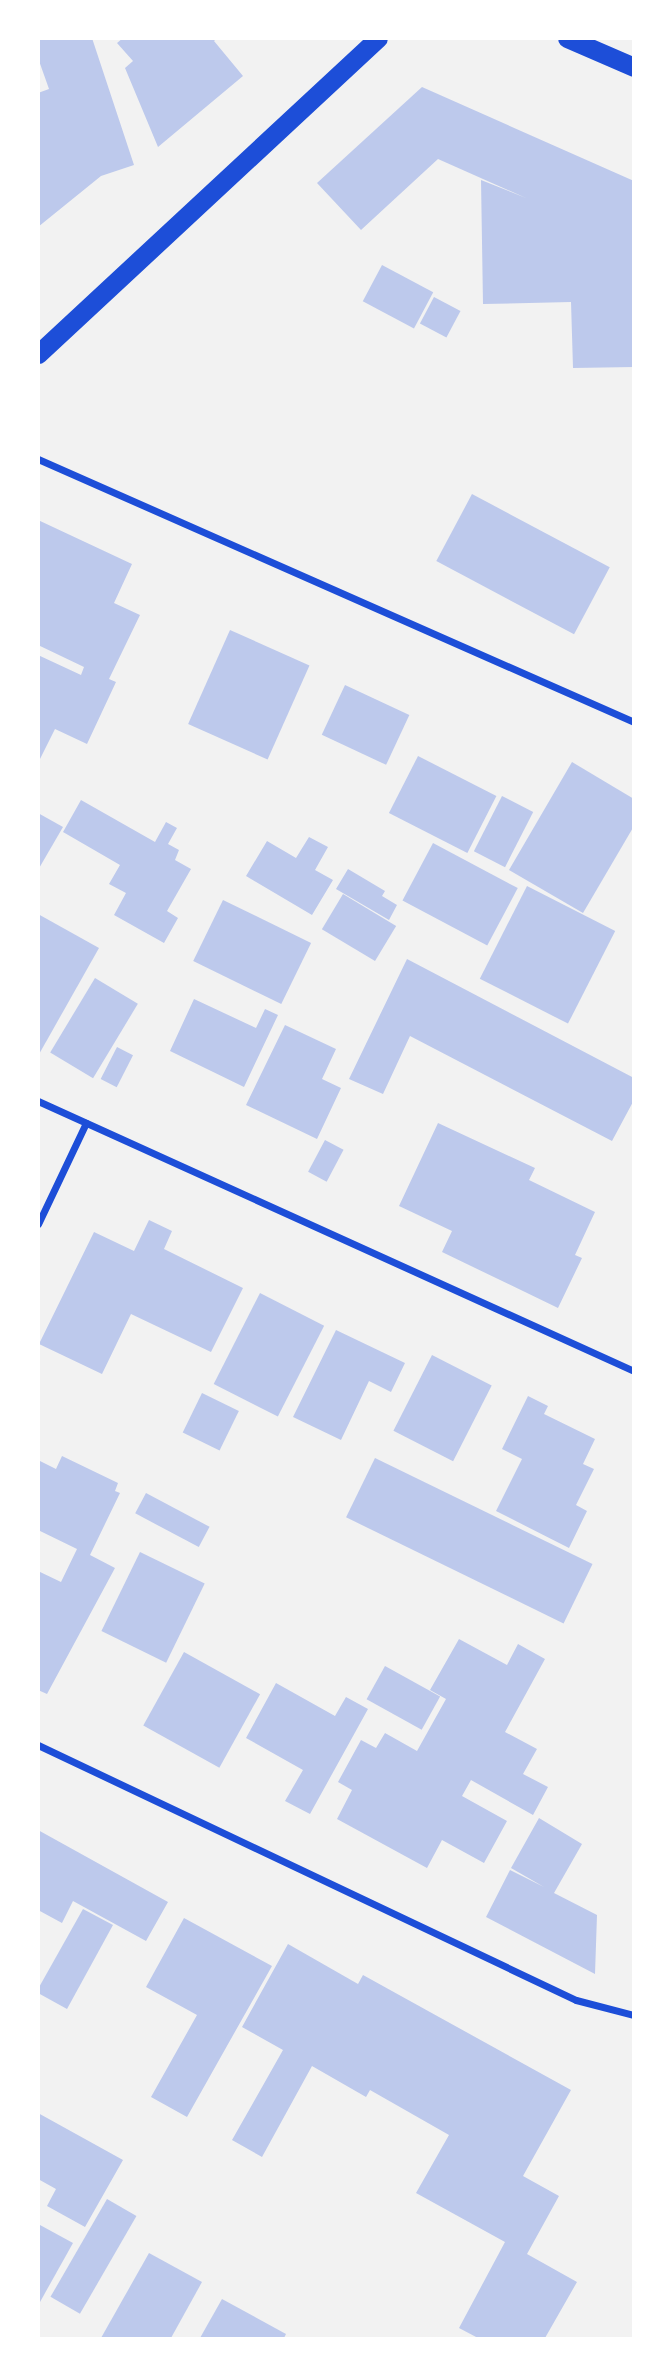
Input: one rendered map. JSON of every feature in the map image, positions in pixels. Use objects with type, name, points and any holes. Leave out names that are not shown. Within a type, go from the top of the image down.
[{"type":"highway","points":[[38,354],[377,38]]},
{"type":"highway","points":[[566,38],[634,67]]},
{"type":"street","points":[[38,459],[634,722]]},
{"type":"street","points":[[38,1101],[634,1371]]},
{"type":"street","points":[[38,1224],[86,1123]]},
{"type":"street","points":[[38,1745],[576,2000],[634,2015]]},
{"type":"building","points":[[38,38],[92,38],[134,165],[101,176],[38,227],[38,93],[49,89],[38,58]]},
{"type":"building","points":[[123,38],[217,38],[214,41],[243,76],[158,147],[125,68],[133,61],[117,43]]},
{"type":"building","points":[[422,87],[634,181],[634,367],[573,368],[571,302],[483,304],[481,180],[526,198],[438,159],[361,230],[317,183]]},
{"type":"building","points":[[382,265],[433,292],[414,328],[363,301]]},
{"type":"building","points":[[434,297],[460,311],[446,338],[420,323]]},
{"type":"building","points":[[472,494],[610,567],[574,634],[436,561]]},
{"type":"building","points":[[38,520],[132,564],[114,603],[140,615],[109,679],[116,682],[87,744],[55,729],[38,763],[38,655],[81,675],[84,667],[38,645]]},
{"type":"building","points":[[230,630],[309,665],[268,759],[188,724]]},
{"type":"building","points":[[345,685],[409,715],[386,765],[322,735]]},
{"type":"building","points":[[418,756],[496,796],[467,853],[389,813]]},
{"type":"building","points":[[572,762],[634,799],[634,826],[583,913],[509,870]]},
{"type":"building","points":[[502,796],[533,812],[505,867],[474,851]]},
{"type":"building","points":[[81,800],[155,842],[166,822],[177,828],[168,844],[179,850],[175,860],[191,869],[167,911],[178,918],[164,943],[114,915],[126,893],[109,884],[120,865],[63,832]]},
{"type":"building","points":[[38,813],[63,827],[38,870]]},
{"type":"building","points":[[309,837],[328,847],[315,870],[333,880],[312,915],[246,876],[267,841],[296,858]]},
{"type":"building","points":[[433,843],[518,888],[487,945],[402,900]]},
{"type":"building","points":[[348,869],[385,891],[382,896],[397,905],[389,920],[336,889]]},
{"type":"building","points":[[527,886],[615,931],[568,1024],[480,979]]},
{"type":"building","points":[[343,894],[396,926],[375,961],[322,929]]},
{"type":"building","points":[[223,900],[311,943],[281,1004],[193,961]]},
{"type":"building","points":[[38,914],[99,948],[38,1056]]},
{"type":"building","points":[[407,959],[634,1078],[634,1100],[612,1141],[410,1036],[383,1094],[349,1079]]},
{"type":"building","points":[[95,978],[138,1004],[93,1078],[50,1053]]},
{"type":"building","points":[[194,999],[256,1028],[265,1009],[278,1015],[244,1087],[170,1051]]},
{"type":"building","points":[[285,1025],[336,1049],[322,1079],[341,1088],[317,1139],[246,1105]]},
{"type":"building","points":[[117,1047],[133,1055],[117,1087],[101,1079]]},
{"type":"building","points":[[438,1123],[535,1168],[529,1180],[595,1212],[575,1255],[582,1258],[558,1308],[442,1252],[452,1231],[399,1206]]},
{"type":"building","points":[[325,1140],[344,1150],[327,1182],[308,1172]]},
{"type":"building","points":[[149,1220],[172,1231],[164,1249],[243,1288],[211,1352],[131,1314],[102,1374],[39,1344],[94,1232],[134,1251]]},
{"type":"building","points":[[260,1293],[324,1326],[278,1417],[214,1384]]},
{"type":"building","points":[[336,1330],[405,1363],[391,1392],[369,1381],[341,1440],[293,1417]]},
{"type":"building","points":[[432,1355],[492,1385],[453,1461],[393,1431]]},
{"type":"building","points":[[202,1393],[239,1411],[220,1451],[183,1433]]},
{"type":"building","points":[[528,1396],[548,1406],[544,1414],[595,1439],[583,1464],[594,1469],[576,1505],[587,1511],[569,1548],[496,1511],[522,1459],[502,1449]]},
{"type":"building","points":[[62,1456],[118,1483],[115,1491],[120,1493],[90,1555],[115,1568],[47,1694],[38,1690],[38,1571],[61,1582],[77,1549],[38,1530],[38,1460],[56,1469]]},
{"type":"building","points":[[375,1458],[593,1564],[564,1623],[346,1517]]},
{"type":"building","points":[[146,1493],[210,1527],[199,1547],[135,1513]]},
{"type":"building","points":[[140,1552],[205,1584],[166,1663],[101,1631]]},
{"type":"building","points":[[459,1639],[507,1665],[518,1644],[545,1659],[505,1732],[537,1749],[523,1774],[548,1787],[533,1815],[471,1780],[462,1796],[507,1821],[484,1863],[442,1840],[427,1868],[337,1819],[352,1790],[338,1782],[361,1740],[376,1748],[385,1733],[417,1751],[446,1699],[430,1690]]},
{"type":"building","points":[[184,1652],[260,1694],[219,1768],[143,1725]]},
{"type":"building","points":[[385,1666],[440,1697],[422,1730],[367,1699]]},
{"type":"building","points":[[276,1683],[335,1716],[346,1697],[368,1709],[310,1814],[285,1801],[303,1770],[246,1738]]},
{"type":"building","points":[[539,1818],[582,1844],[554,1893],[597,1915],[595,1974],[486,1917],[510,1870],[544,1887],[511,1868]]},
{"type":"building","points":[[38,1830],[168,1902],[146,1941],[73,1901],[62,1923],[38,1910]]},
{"type":"building","points":[[83,1909],[113,1925],[67,2009],[38,1993],[38,1989]]},
{"type":"building","points":[[184,1918],[272,1966],[187,2117],[151,2097],[197,2015],[146,1987]]},
{"type":"building","points":[[288,1944],[358,1984],[363,1975],[571,2090],[523,2176],[559,2196],[527,2254],[577,2282],[545,2338],[478,2338],[459,2328],[505,2242],[416,2193],[449,2135],[370,2090],[366,2097],[312,2066],[262,2157],[232,2140],[283,2050],[242,2027]]},
{"type":"building","points":[[38,2113],[123,2160],[85,2227],[47,2206],[56,2189],[38,2179]]},
{"type":"building","points":[[107,2199],[136,2216],[80,2314],[50,2297]]},
{"type":"building","points":[[40,2225],[73,2243],[40,2302],[38,2301]]},
{"type":"building","points":[[149,2253],[202,2282],[171,2338],[101,2338]]},
{"type":"building","points":[[222,2299],[286,2334],[284,2338],[200,2338]]}]
